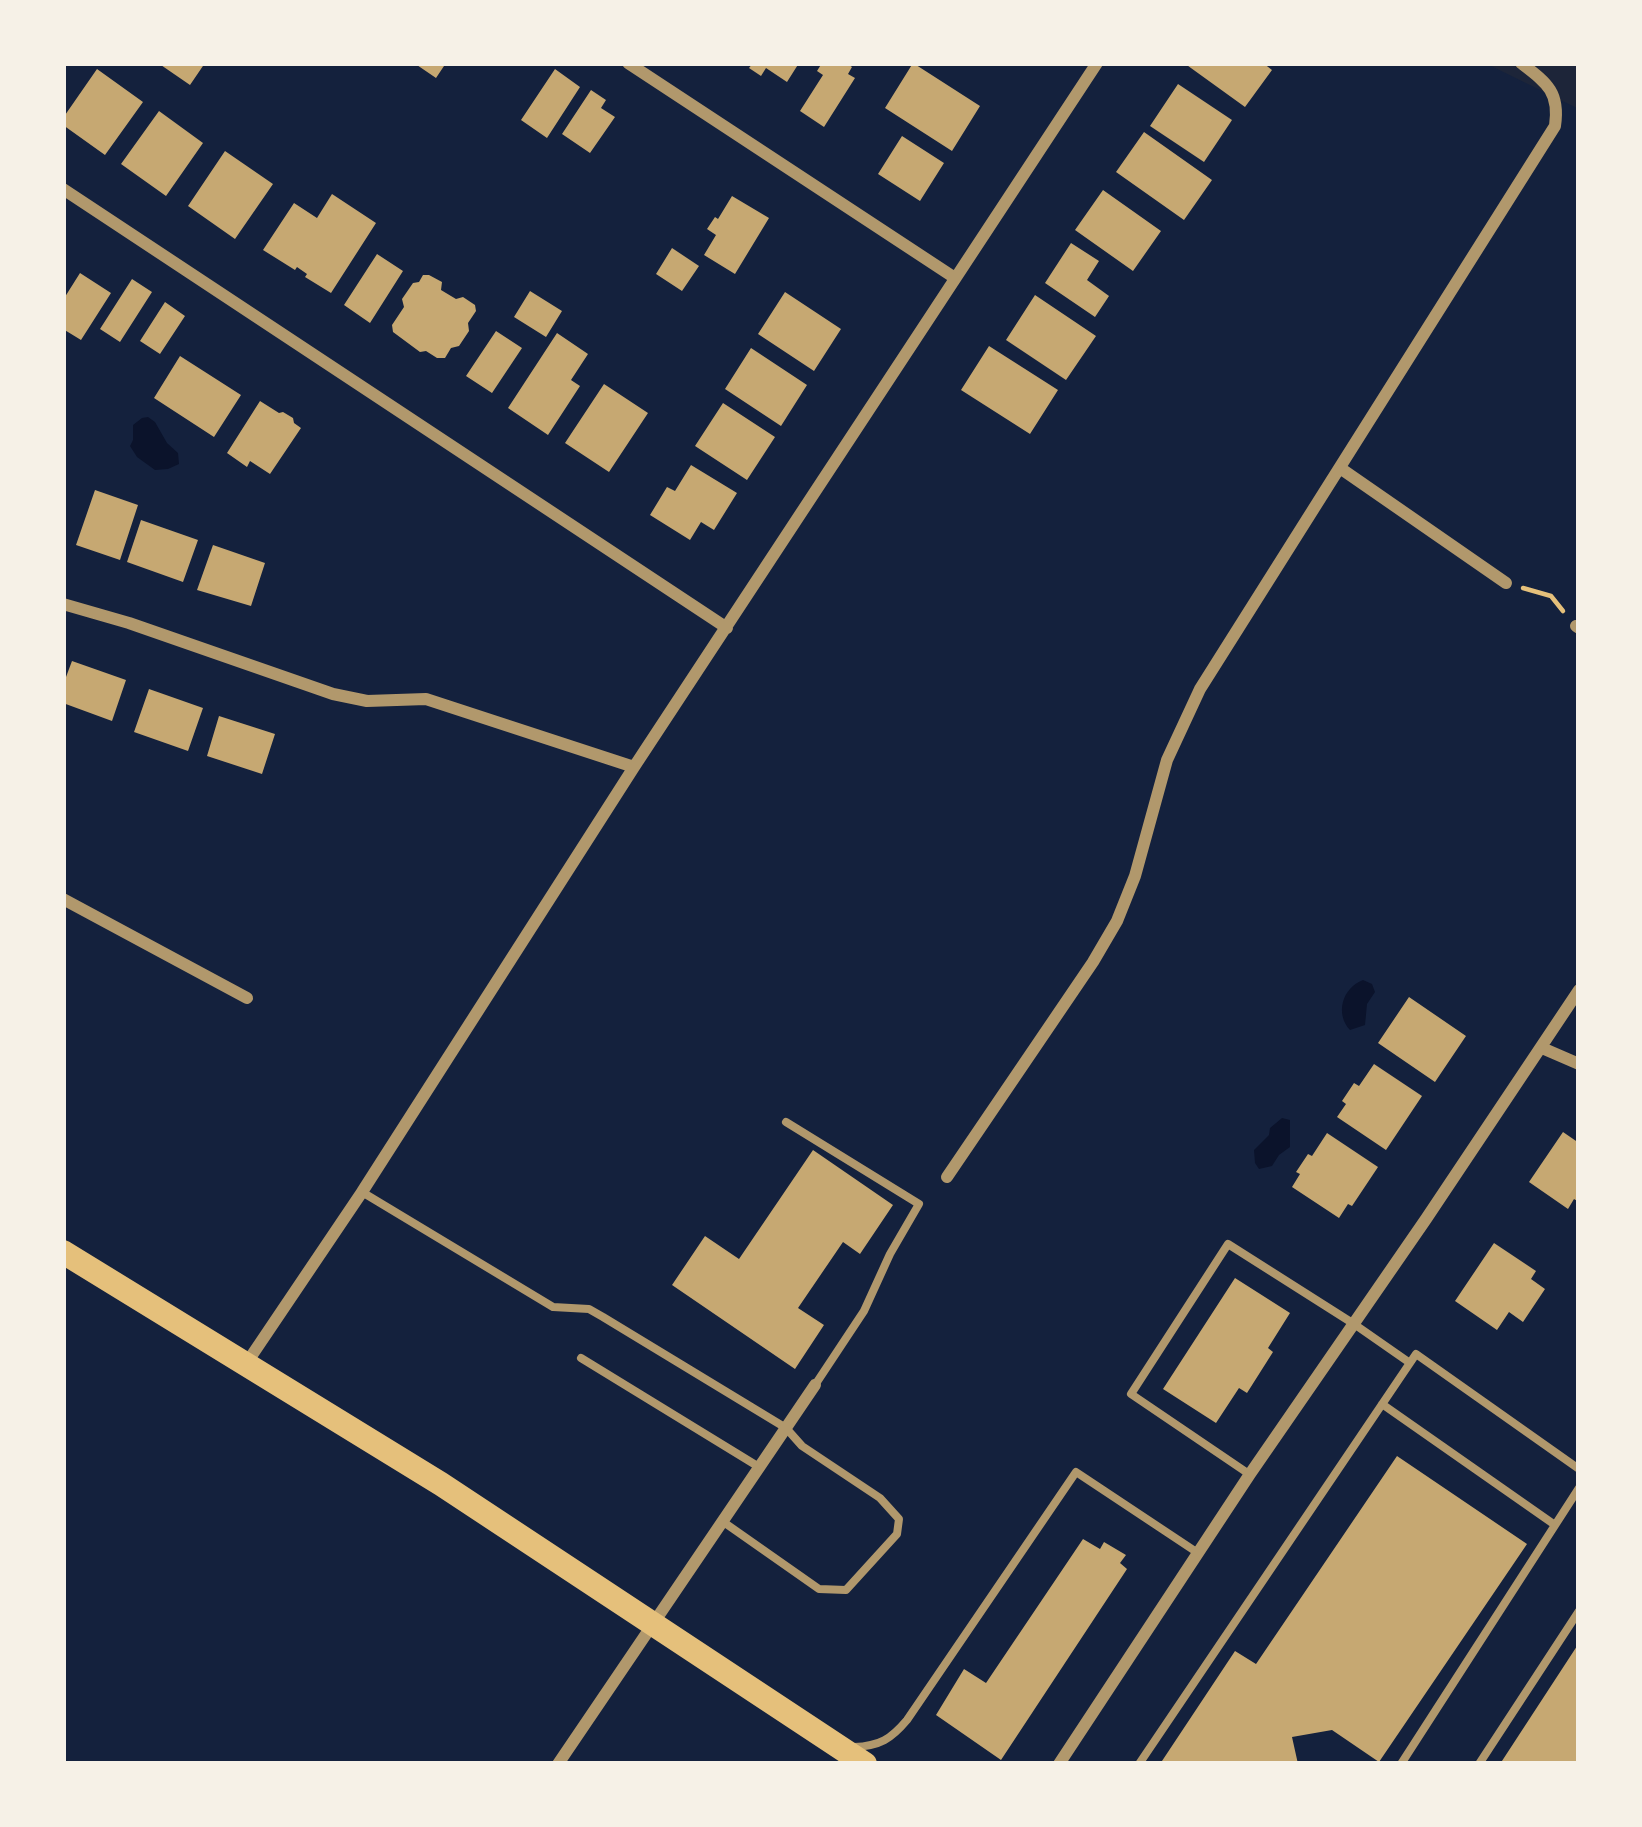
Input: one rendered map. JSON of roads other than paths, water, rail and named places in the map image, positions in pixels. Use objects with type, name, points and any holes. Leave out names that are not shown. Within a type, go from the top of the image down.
[{"type":"main road","points":[[63,1252],[441,1484],[865,1764]]},
{"type":"street","points":[[628,63],[955,278]]},
{"type":"street","points":[[247,1364],[1097,63]]},
{"type":"street","points":[[947,1177],[1117,921],[1135,876],[1167,760],[1186,716],[1555,127],[1558,108],[1553,92],[1521,63]]},
{"type":"street","points":[[63,189],[727,628]]},
{"type":"street","points":[[1340,468],[1506,583]]},
{"type":"street","points":[[63,604],[333,694],[367,700],[426,699],[634,767]]},
{"type":"street","points":[[63,898],[247,998]]},
{"type":"street","points":[[1059,1764],[1579,990]]},
{"type":"street","points":[[1542,1048],[1579,1064]]},
{"type":"street","points":[[558,1764],[815,1384]]},
{"type":"lane","points":[[786,1122],[919,1204],[864,1311],[815,1384]]},
{"type":"lane","points":[[362,1192],[553,1307],[590,1310],[603,1317],[786,1428],[802,1446],[880,1498],[899,1520],[897,1534],[846,1590],[819,1589],[722,1522]]},
{"type":"lane","points":[[1250,1474],[1131,1394],[1228,1244],[1410,1363]]},
{"type":"lane","points":[[1138,1764],[1416,1354],[1579,1469]]},
{"type":"lane","points":[[581,1358],[759,1467]]},
{"type":"lane","points":[[1382,1404],[1556,1525]]},
{"type":"lane","points":[[841,1748],[874,1746],[891,1738],[907,1720],[1076,1472],[1198,1553]]},
{"type":"lane","points":[[1401,1764],[1579,1488]]},
{"type":"lane","points":[[1479,1764],[1579,1611]]}]
